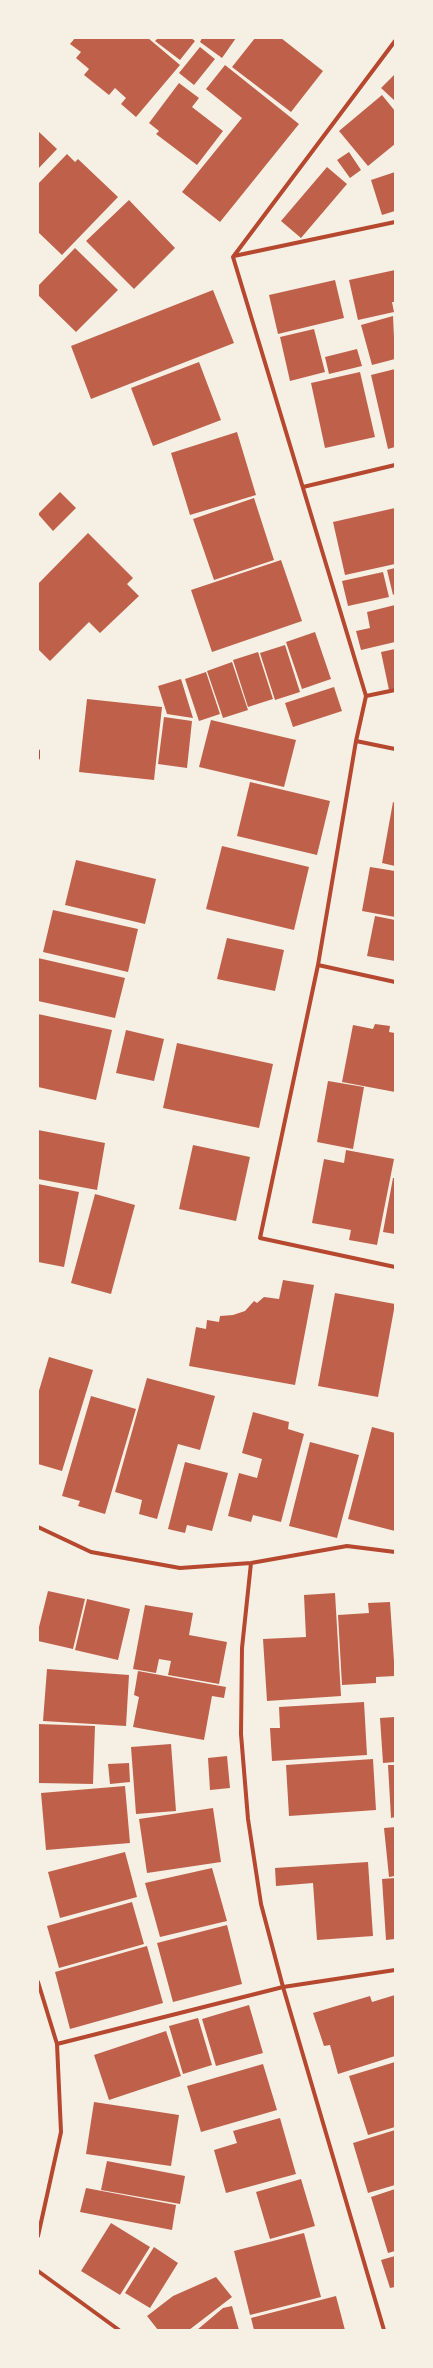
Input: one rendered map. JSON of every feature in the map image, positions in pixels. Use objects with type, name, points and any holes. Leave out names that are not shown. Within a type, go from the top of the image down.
[{"type":"street","points":[[233,257],[395,41]]},
{"type":"street","points":[[233,257],[395,222]]},
{"type":"street","points":[[233,257],[366,696],[356,741],[318,965],[260,1238],[395,1267]]},
{"type":"street","points":[[303,487],[395,466]]},
{"type":"street","points":[[366,696],[395,690]]},
{"type":"street","points":[[356,741],[395,749]]},
{"type":"street","points":[[38,751],[38,758]]},
{"type":"street","points":[[318,965],[395,982]]},
{"type":"street","points":[[38,1527],[91,1552],[180,1568],[251,1563],[347,1546],[395,1552]]},
{"type":"street","points":[[251,1563],[242,1648],[241,1734],[248,1819],[261,1904],[283,1987],[384,2330]]},
{"type":"street","points":[[57,2044],[283,1987],[395,1970]]},
{"type":"street","points":[[38,1982],[57,2044],[61,2132],[38,2236]]},
{"type":"street","points":[[38,2271],[119,2330]]},
{"type":"building","points":[[75,38],[148,38],[180,65],[136,117],[121,104],[126,98],[115,88],[109,95],[84,75],[89,69],[76,58],[81,52],[70,44]]},
{"type":"building","points":[[158,38],[191,38],[195,41],[180,60],[155,41]]},
{"type":"building","points":[[202,38],[236,38],[222,58],[200,42]]},
{"type":"building","points":[[255,38],[281,38],[323,71],[291,112],[232,67]]},
{"type":"building","points":[[200,47],[215,59],[194,85],[179,73]]},
{"type":"building","points":[[225,65],[299,124],[220,222],[182,192],[242,118],[206,89]]},
{"type":"building","points":[[395,74],[395,101],[381,88]]},
{"type":"building","points":[[179,83],[199,98],[192,107],[223,131],[197,165],[156,134],[159,131],[149,123]]},
{"type":"building","points":[[382,95],[395,111],[395,144],[368,166],[339,131]]},
{"type":"building","points":[[38,131],[57,149],[38,169]]},
{"type":"building","points":[[349,152],[361,170],[350,178],[337,160]]},
{"type":"building","points":[[67,154],[75,162],[78,159],[118,197],[62,255],[38,232],[38,184]]},
{"type":"building","points":[[327,167],[347,184],[301,238],[281,221]]},
{"type":"building","points":[[395,172],[395,211],[382,215],[371,180]]},
{"type":"building","points":[[129,200],[175,248],[134,289],[86,241]]},
{"type":"building","points":[[75,248],[118,290],[76,332],[38,295],[38,286]]},
{"type":"building","points":[[395,270],[395,302],[392,302],[394,312],[358,320],[349,280]]},
{"type":"building","points":[[335,280],[344,318],[278,334],[269,295]]},
{"type":"building","points":[[213,290],[234,343],[91,399],[71,346]]},
{"type":"building","points":[[393,316],[395,359],[372,365],[361,325]]},
{"type":"building","points":[[314,329],[325,372],[290,381],[280,337]]},
{"type":"building","points":[[357,349],[362,366],[329,374],[325,357]]},
{"type":"building","points":[[199,362],[221,420],[153,446],[131,388]]},
{"type":"building","points":[[395,369],[395,447],[388,449],[371,375]]},
{"type":"building","points":[[360,372],[375,437],[325,448],[311,383]]},
{"type":"building","points":[[237,432],[256,495],[190,515],[171,453]]},
{"type":"building","points":[[60,492],[76,508],[53,531],[38,514]]},
{"type":"building","points":[[254,498],[274,560],[214,580],[193,519]]},
{"type":"building","points":[[395,508],[395,564],[345,575],[333,522]]},
{"type":"building","points":[[88,533],[133,578],[127,584],[139,596],[100,633],[89,622],[50,661],[38,649],[38,584]]},
{"type":"building","points":[[281,560],[302,621],[212,652],[191,590]]},
{"type":"building","points":[[395,568],[395,594],[393,595],[387,570]]},
{"type":"building","points":[[383,572],[389,597],[348,606],[342,581]]},
{"type":"building","points":[[395,605],[395,642],[361,650],[356,631],[370,628],[367,612]]},
{"type":"building","points":[[315,632],[331,679],[302,689],[286,642]]},
{"type":"building","points":[[285,645],[300,692],[275,700],[260,653]]},
{"type":"building","points":[[395,649],[395,689],[389,690],[381,652]]},
{"type":"building","points":[[258,652],[273,699],[248,707],[233,660]]},
{"type":"building","points":[[232,662],[248,710],[223,718],[207,671]]},
{"type":"building","points":[[206,672],[220,714],[199,721],[185,679]]},
{"type":"building","points":[[181,679],[193,718],[167,714],[158,686]]},
{"type":"building","points":[[334,687],[342,711],[293,727],[285,703]]},
{"type":"building","points":[[87,699],[162,707],[154,780],[79,772]]},
{"type":"building","points":[[164,717],[192,721],[187,768],[158,764]]},
{"type":"building","points":[[211,720],[296,740],[284,787],[199,767]]},
{"type":"building","points":[[250,782],[330,801],[317,855],[237,836]]},
{"type":"building","points":[[393,802],[395,803],[395,866],[382,863]]},
{"type":"building","points":[[222,846],[309,867],[294,930],[206,909]]},
{"type":"building","points":[[76,860],[156,879],[145,924],[65,905]]},
{"type":"building","points":[[370,867],[395,871],[395,917],[362,911]]},
{"type":"building","points":[[53,910],[138,929],[128,972],[43,952]]},
{"type":"building","points":[[375,916],[395,920],[395,961],[367,956]]},
{"type":"building","points":[[227,938],[284,950],[275,991],[217,979]]},
{"type":"building","points":[[38,958],[125,978],[115,1018],[38,1001]]},
{"type":"building","points":[[38,1014],[112,1030],[96,1100],[38,1087]]},
{"type":"building","points":[[375,1024],[390,1026],[389,1032],[395,1033],[395,1092],[342,1082],[353,1025],[373,1029]]},
{"type":"building","points":[[126,1030],[164,1039],[154,1081],[116,1073]]},
{"type":"building","points":[[177,1043],[273,1064],[259,1128],[163,1108]]},
{"type":"building","points":[[328,1081],[364,1087],[353,1149],[317,1142]]},
{"type":"building","points":[[38,1130],[105,1143],[97,1190],[38,1179]]},
{"type":"building","points":[[193,1145],[250,1157],[236,1221],[179,1209]]},
{"type":"building","points":[[346,1150],[394,1159],[377,1245],[349,1240],[351,1230],[312,1223],[324,1159],[344,1163]]},
{"type":"building","points":[[393,1178],[395,1178],[395,1234],[383,1232]]},
{"type":"building","points":[[38,1184],[79,1192],[64,1267],[38,1262]]},
{"type":"building","points":[[95,1194],[135,1205],[111,1294],[71,1283]]},
{"type":"building","points":[[283,1280],[314,1285],[295,1385],[189,1366],[196,1327],[206,1329],[207,1320],[219,1322],[220,1316],[233,1315],[245,1311],[254,1301],[257,1303],[264,1297],[279,1299]]},
{"type":"building","points":[[335,1293],[395,1304],[378,1397],[318,1386]]},
{"type":"building","points":[[49,1357],[93,1370],[62,1471],[38,1464],[38,1394]]},
{"type":"building","points":[[147,1378],[215,1396],[200,1450],[178,1444],[157,1519],[139,1514],[142,1500],[115,1492]]},
{"type":"building","points":[[91,1396],[136,1409],[105,1514],[78,1506],[80,1501],[62,1496]]},
{"type":"building","points":[[253,1412],[289,1422],[288,1429],[304,1434],[281,1522],[253,1515],[251,1522],[228,1516],[239,1473],[257,1478],[262,1459],[242,1453]]},
{"type":"building","points":[[372,1427],[395,1433],[395,1531],[348,1519]]},
{"type":"building","points":[[310,1442],[359,1455],[337,1538],[289,1526]]},
{"type":"building","points":[[185,1462],[228,1473],[212,1531],[187,1525],[185,1533],[168,1529]]},
{"type":"building","points":[[48,1591],[85,1599],[73,1649],[38,1641],[38,1631]]},
{"type":"building","points":[[335,1593],[341,1696],[267,1701],[263,1639],[306,1637],[304,1595]]},
{"type":"building","points":[[87,1599],[130,1609],[118,1660],[75,1650]]},
{"type":"building","points":[[390,1602],[395,1676],[376,1677],[376,1683],[342,1685],[338,1615],[369,1613],[368,1603]]},
{"type":"building","points":[[145,1605],[193,1613],[189,1635],[227,1642],[219,1684],[168,1675],[171,1661],[159,1659],[156,1673],[133,1669]]},
{"type":"building","points":[[47,1669],[129,1675],[126,1726],[43,1721]]},
{"type":"building","points":[[138,1671],[226,1687],[224,1698],[212,1696],[204,1740],[133,1727],[139,1697],[134,1695]]},
{"type":"building","points":[[364,1702],[367,1755],[272,1761],[270,1728],[280,1728],[279,1707]]},
{"type":"building","points":[[395,1717],[395,1762],[383,1763],[380,1718]]},
{"type":"building","points":[[38,1724],[95,1726],[93,1784],[38,1783]]},
{"type":"building","points":[[171,1744],[176,1811],[136,1814],[131,1747]]},
{"type":"building","points":[[227,1756],[230,1788],[210,1790],[208,1758]]},
{"type":"building","points":[[373,1759],[376,1810],[289,1816],[286,1765]]},
{"type":"building","points":[[129,1763],[130,1782],[110,1784],[108,1764]]},
{"type":"building","points":[[388,1765],[395,1765],[395,1817],[391,1818]]},
{"type":"building","points":[[125,1786],[130,1843],[46,1850],[41,1793]]},
{"type":"building","points":[[213,1808],[221,1862],[147,1873],[139,1819]]},
{"type":"building","points":[[395,1827],[395,1876],[389,1877],[384,1828]]},
{"type":"building","points":[[125,1852],[137,1897],[60,1918],[48,1872]]},
{"type":"building","points":[[368,1862],[373,1936],[317,1940],[313,1883],[276,1886],[275,1868]]},
{"type":"building","points":[[212,1868],[227,1921],[160,1937],[145,1883]]},
{"type":"building","points":[[395,1878],[395,1939],[386,1940],[382,1879]]},
{"type":"building","points":[[132,1902],[144,1944],[59,1968],[47,1926]]},
{"type":"building","points":[[227,1925],[242,1984],[173,2002],[157,1943]]},
{"type":"building","points":[[147,1946],[163,2003],[70,2029],[55,1972]]},
{"type":"building","points":[[395,1995],[395,2056],[338,2074],[330,2045],[324,2046],[313,2013],[370,1996],[372,2002]]},
{"type":"building","points":[[249,2005],[263,2053],[216,2066],[202,2019]]},
{"type":"building","points":[[198,2018],[212,2065],[183,2074],[169,2026]]},
{"type":"building","points":[[166,2031],[181,2076],[109,2100],[94,2055]]},
{"type":"building","points":[[395,2062],[395,2127],[368,2135],[349,2076]]},
{"type":"building","points":[[263,2064],[277,2110],[201,2132],[187,2086]]},
{"type":"building","points":[[94,2102],[179,2115],[171,2166],[86,2154]]},
{"type":"building","points":[[280,2118],[296,2174],[226,2193],[214,2150],[237,2143],[233,2131]]},
{"type":"building","points":[[395,2130],[395,2185],[368,2193],[353,2143]]},
{"type":"building","points":[[107,2161],[185,2176],[180,2204],[101,2190]]},
{"type":"building","points":[[301,2179],[315,2226],[270,2239],[256,2192]]},
{"type":"building","points":[[86,2188],[176,2205],[172,2230],[80,2212]]},
{"type":"building","points":[[395,2189],[395,2251],[388,2253],[371,2197]]},
{"type":"building","points":[[111,2223],[150,2247],[120,2295],[81,2271]]},
{"type":"building","points":[[304,2233],[321,2297],[250,2315],[234,2251]]},
{"type":"building","points":[[154,2247],[178,2263],[150,2308],[125,2293]]},
{"type":"building","points":[[395,2256],[395,2287],[390,2288],[381,2260]]},
{"type":"building","points":[[216,2277],[232,2297],[189,2330],[158,2330],[147,2316],[173,2296]]},
{"type":"building","points":[[336,2296],[345,2330],[254,2330],[251,2318]]},
{"type":"building","points":[[232,2306],[239,2330],[197,2330],[223,2308]]}]
